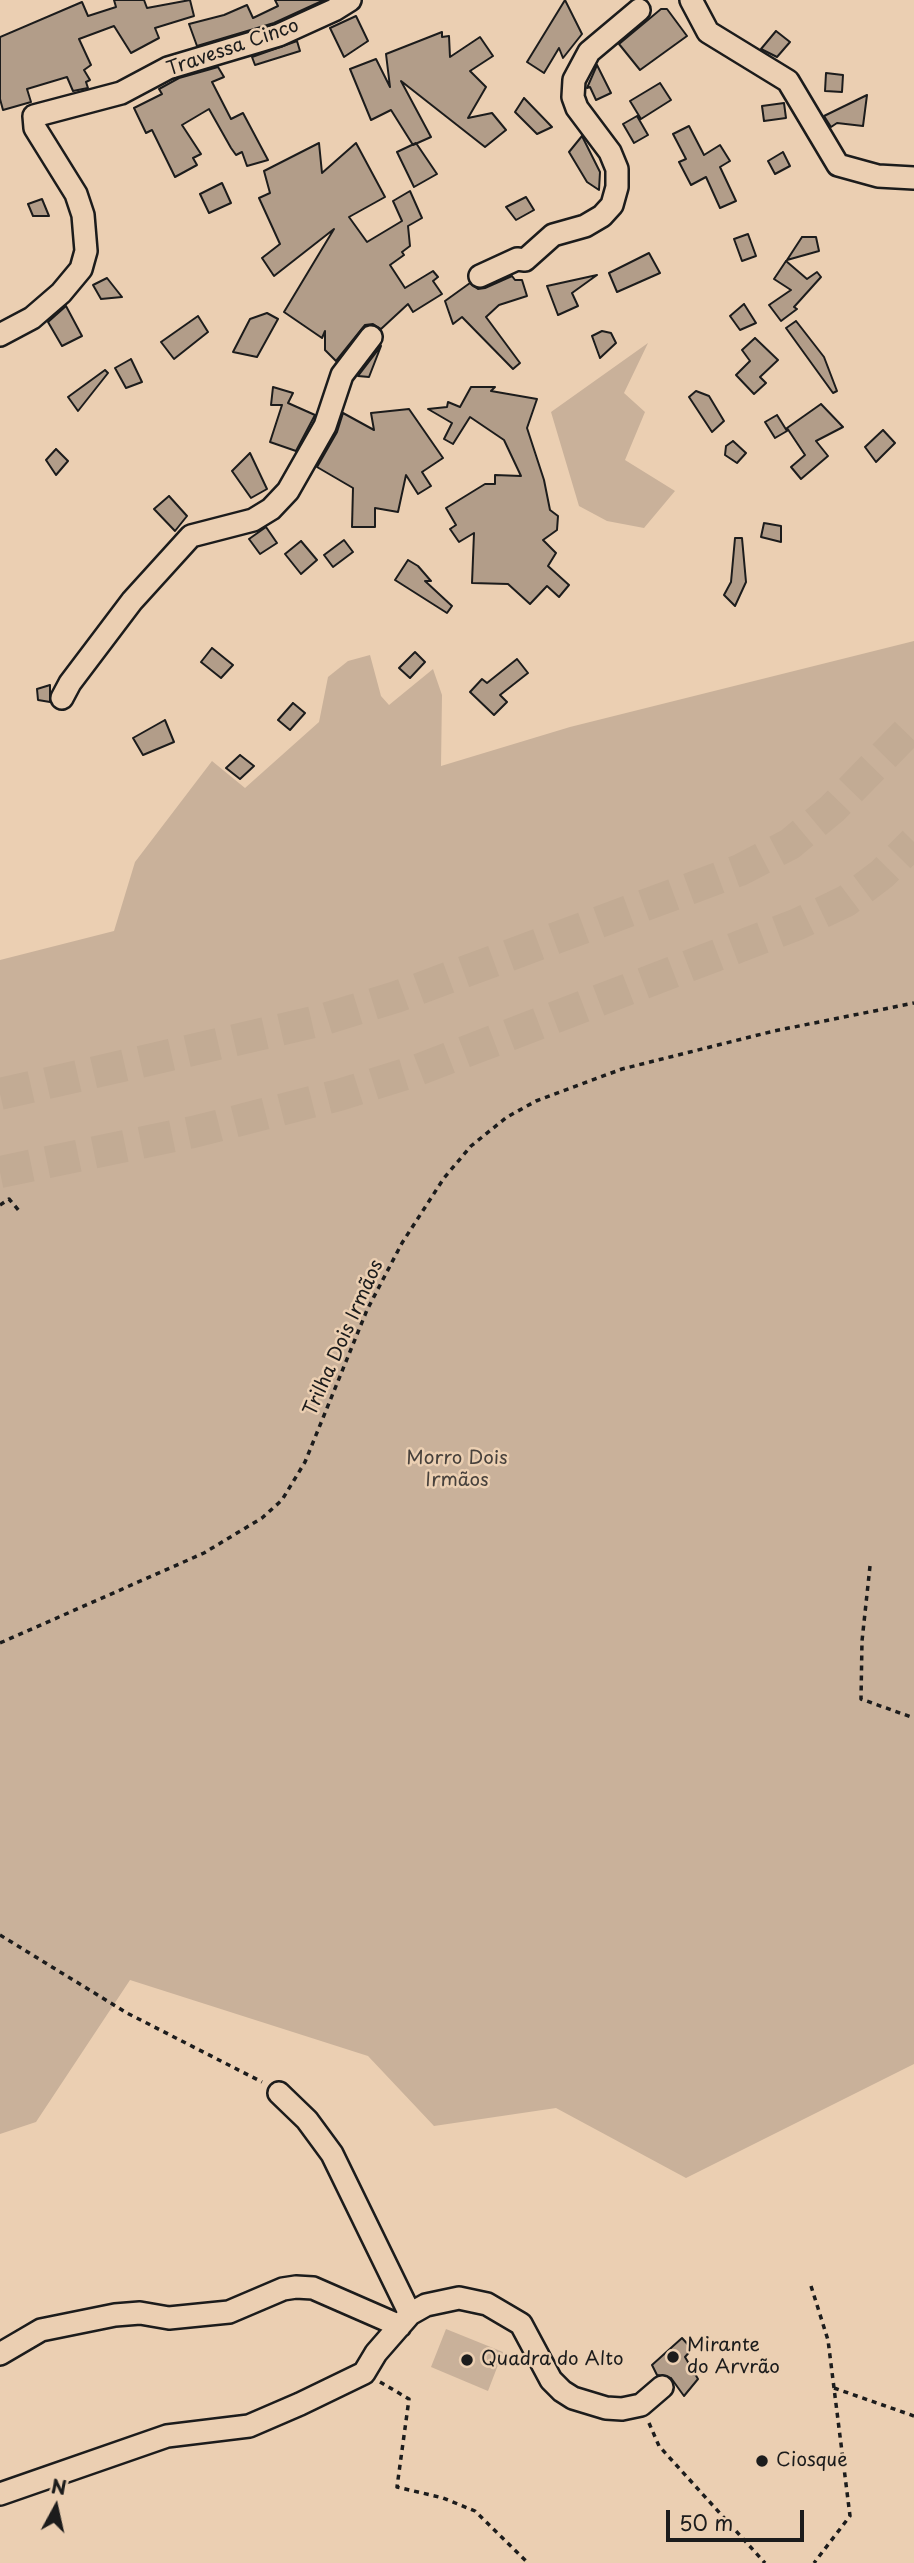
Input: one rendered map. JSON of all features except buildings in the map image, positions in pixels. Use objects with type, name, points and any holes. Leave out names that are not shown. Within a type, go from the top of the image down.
[{"type":"street","name":"Travessa Cinco","points":[[0,335],[32,318],[61,293],[81,269],[86,251],[83,215],[76,194],[35,128],[34,116],[121,93],[168,68],[279,35],[334,10],[349,0]]},
{"type":"street","points":[[691,0],[709,32],[788,81],[838,165],[878,176],[914,178]]},
{"type":"street","points":[[480,276],[517,259],[525,260],[554,235],[594,221],[612,205],[617,187],[617,169],[610,152],[577,108],[573,97],[574,80],[589,52],[639,10]]},
{"type":"street","points":[[62,698],[66,688],[132,601],[191,536],[253,520],[271,509],[288,491],[324,426],[342,375],[371,337]]},
{"type":"street","points":[[279,2093],[307,2120],[332,2154],[405,2320]]},
{"type":"street","points":[[0,2354],[41,2330],[55,2326],[115,2315],[140,2313],[169,2318],[229,2312],[284,2289],[296,2287],[313,2288],[405,2320]]},
{"type":"street","points":[[0,2494],[167,2436],[249,2427],[364,2373],[376,2353],[405,2320],[426,2305],[459,2298],[487,2304],[521,2324],[551,2381],[573,2398],[606,2408],[622,2409],[641,2404],[662,2387]]},
{"type":"path","name":"Trilha Dois Irmãos","points":[[0,1643],[204,1553],[262,1518],[282,1500],[305,1462],[367,1310],[402,1243],[444,1178],[471,1146],[507,1117],[536,1101],[622,1069],[774,1031],[914,1003]]},
{"type":"path","points":[[0,1205],[9,1199],[21,1213]]},
{"type":"path","points":[[870,1566],[862,1641],[861,1699],[914,1718]]},
{"type":"path","points":[[0,1935],[127,2013],[249,2074],[279,2093]]},
{"type":"path","points":[[811,2286],[828,2340],[850,2516],[814,2563]]},
{"type":"path","points":[[364,2373],[409,2399],[397,2487],[443,2498],[475,2511],[528,2563]]},
{"type":"path","points":[[834,2389],[914,2416]]},
{"type":"path","points":[[641,2404],[659,2446],[765,2563]]},
{"type":"green space","points":[[648,343],[624,393],[645,412],[625,460],[675,491],[644,528],[607,521],[579,506],[551,412]]},
{"type":"green space","name":"Morro Dois Irmãos","points":[[914,641],[914,2064],[686,2178],[556,2108],[434,2126],[368,2056],[130,1980],[36,2122],[0,2134],[0,960],[114,931],[135,862],[212,761],[245,788],[319,722],[328,677],[348,661],[370,655],[381,696],[389,705],[433,669],[442,695],[441,766],[570,727]]},
{"type":"green space","name":"Quadra do Alto","points":[[446,2329],[503,2352],[488,2391],[431,2367]]},
{"type":"tunnel","points":[[0,1094],[318,1021],[396,997],[740,870],[790,844],[832,809],[914,725]]},
{"type":"tunnel","points":[[0,1172],[193,1132],[339,1095],[415,1071],[798,924],[846,901],[882,874],[914,842]]},
{"type":"place","name":"Mirante do Arvrão","points":[[673,2357]]},
{"type":"place","name":"Quadra do Alto","points":[[467,2360]]},
{"type":"place","name":"Ciosque","points":[[762,2461]]}]
